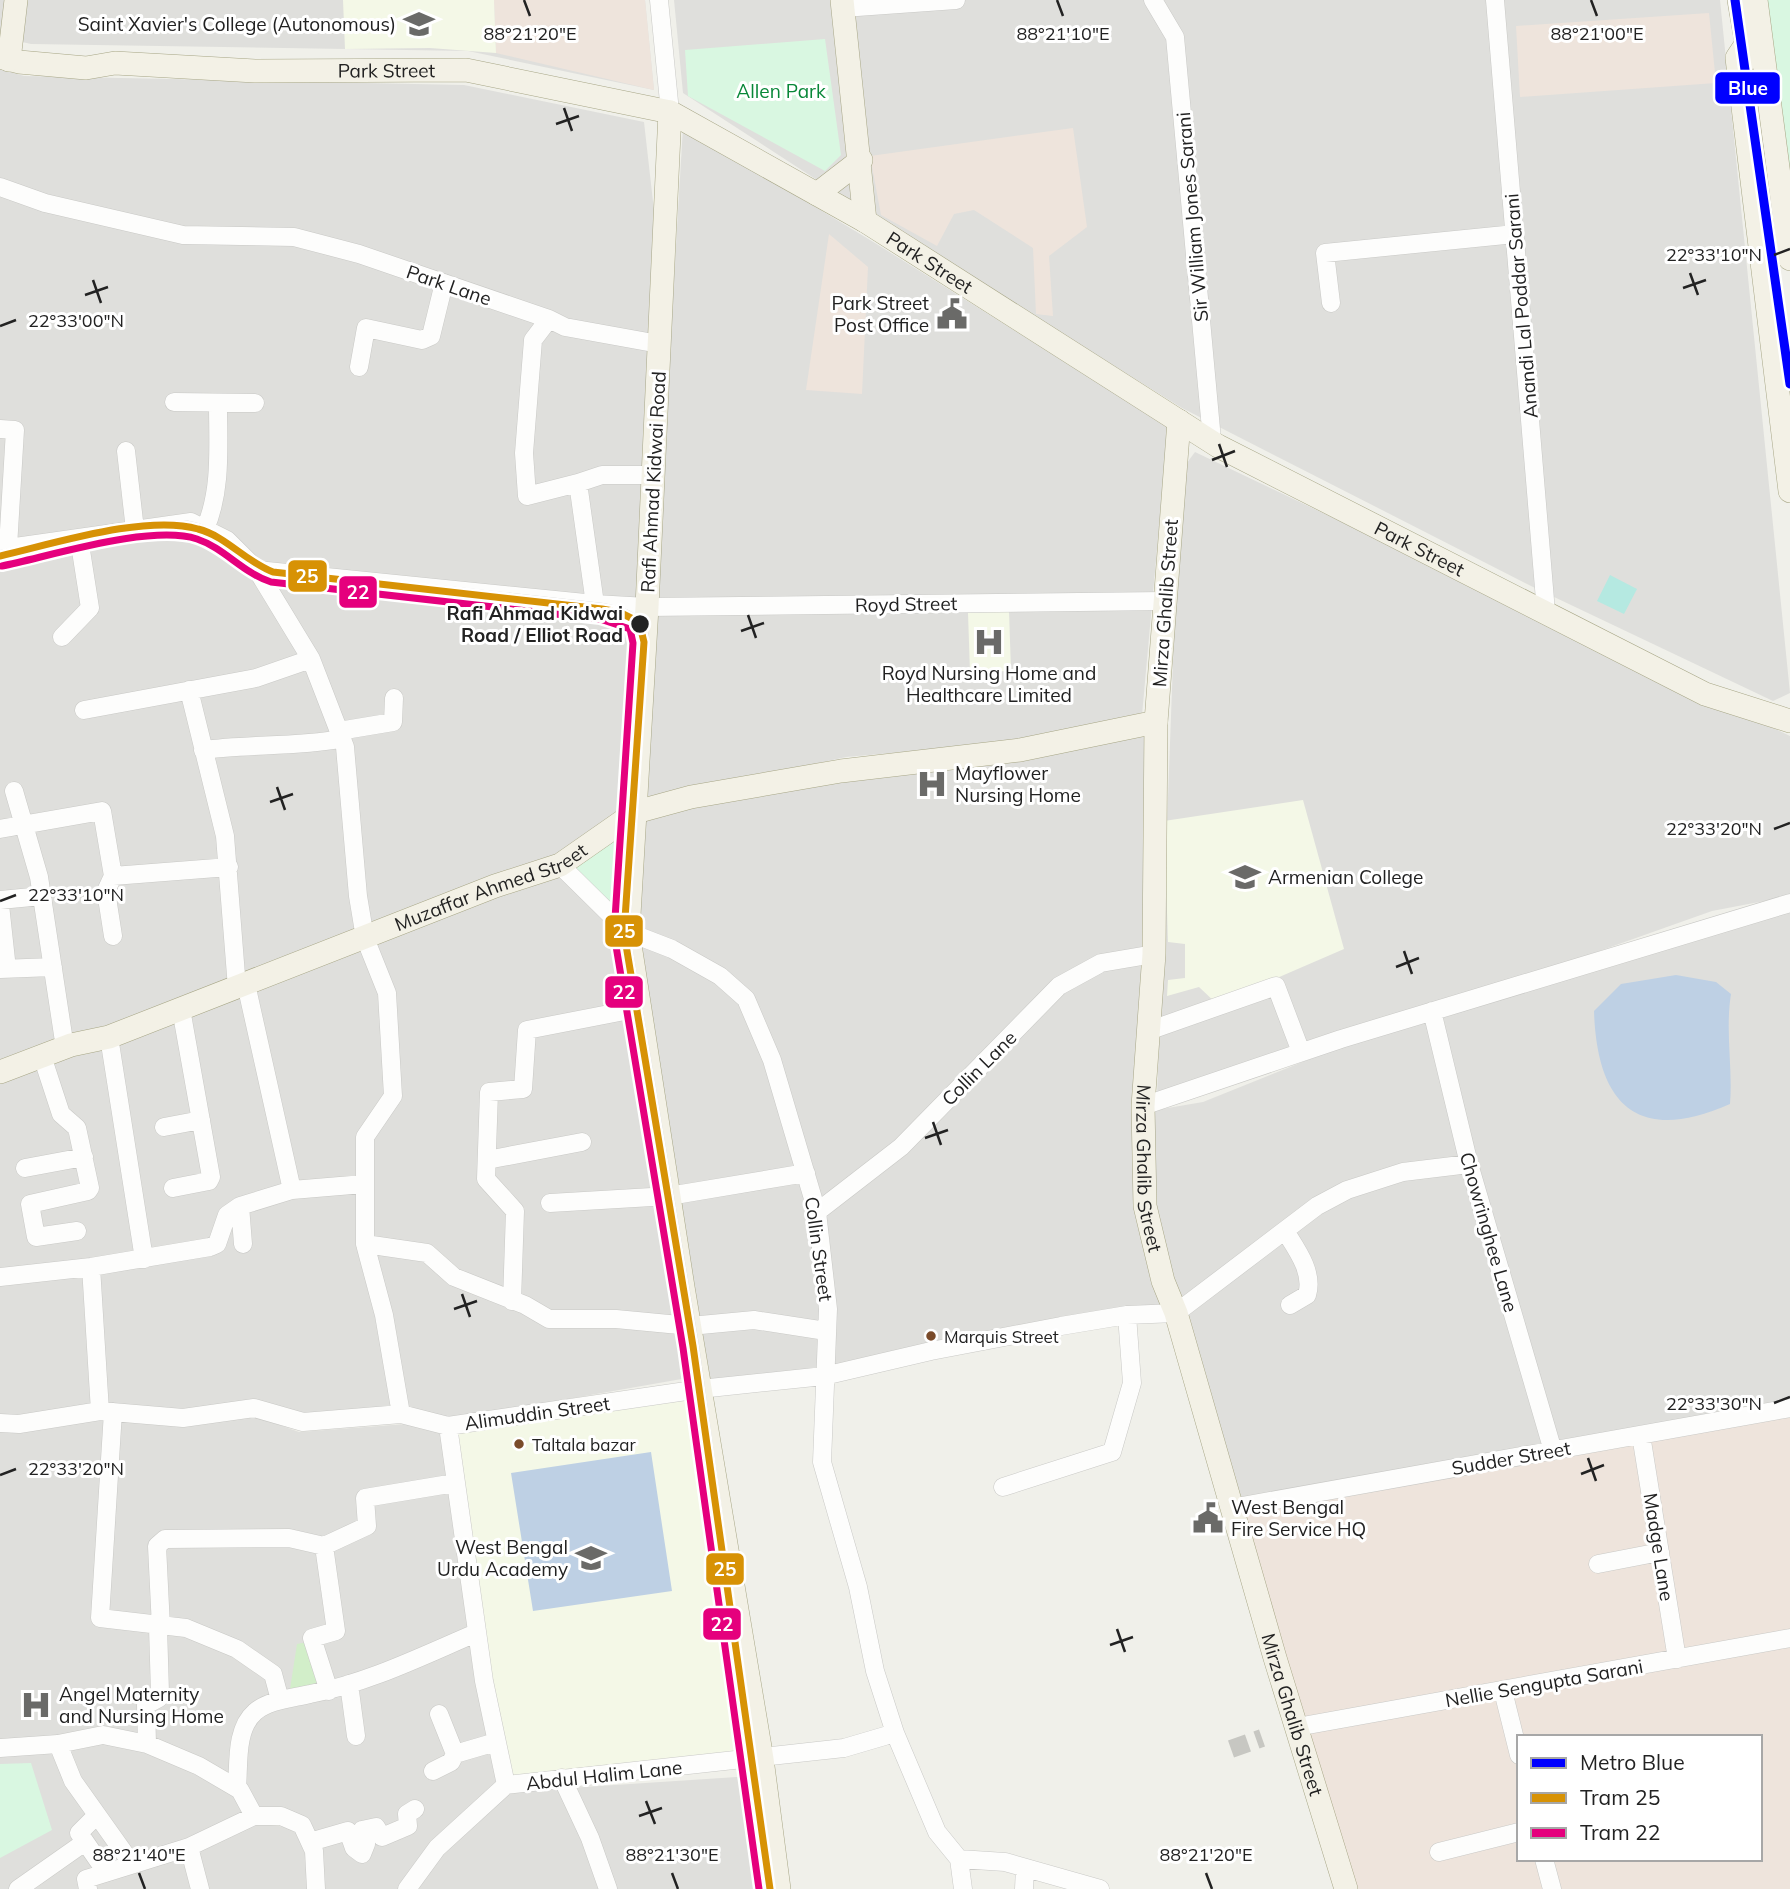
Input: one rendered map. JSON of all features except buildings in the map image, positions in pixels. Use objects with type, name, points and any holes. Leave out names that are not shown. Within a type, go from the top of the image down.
[{"type":"main road","points":[[4,58],[16,0]]},
{"type":"main road","points":[[1739,0],[1754,43],[1790,259]]},
{"type":"main road","points":[[1756,0],[1754,43],[1737,58],[1785,429],[1790,491]]},
{"type":"main road","points":[[843,4],[861,160],[865,221]]},
{"type":"main road","points":[[1754,43],[1774,51],[1790,158]]},
{"type":"main road","name":"Park Street","points":[[4,58],[86,68],[115,64],[255,71],[466,70],[670,112],[865,221],[1212,440],[1705,694],[1790,721]]},
{"type":"main road","points":[[1760,83],[1790,370]]},
{"type":"main road","name":"Rafi Ahmad Kidwai Road","points":[[670,112],[647,607],[628,932],[668,1196],[762,1759],[779,1889]]},
{"type":"main road","points":[[817,194],[861,160]]},
{"type":"main road","name":"Mirza Ghalib Street","points":[[1179,421],[1156,722],[1154,954],[1143,1106],[1145,1206],[1163,1281],[1176,1313],[1231,1508],[1346,1889]]},
{"type":"main road","name":"Muzaffar Ahmed Street","points":[[0,1072],[65,1048],[109,1037],[495,886],[560,865],[636,813],[691,797],[841,771],[1020,750],[1156,722]]},
{"type":"street","points":[[659,0],[670,112]]},
{"type":"street","points":[[843,4],[956,0]]},
{"type":"street","name":"Sir William Jones Sarani","points":[[1153,0],[1175,37],[1212,440]]},
{"type":"street","name":"Anandi Lal Poddar Sarani","points":[[1496,0],[1546,612]]},
{"type":"street","name":"Park Lane","points":[[0,187],[46,203],[183,235],[294,237],[359,254],[549,319],[565,327],[659,344]]},
{"type":"street","points":[[1331,303],[1325,253],[1515,234]]},
{"type":"street","points":[[359,367],[366,328],[422,340],[431,336],[444,283]]},
{"type":"street","points":[[549,319],[533,340],[524,453],[527,496],[602,475],[653,475]]},
{"type":"street","points":[[174,402],[255,403]]},
{"type":"street","points":[[205,529],[213,511],[218,469],[218,403]]},
{"type":"street","points":[[0,429],[15,430],[4,548],[191,522],[227,540],[257,570],[311,659],[345,747],[358,896],[365,937],[387,993],[393,1096],[365,1137],[365,1244],[384,1315],[401,1414]]},
{"type":"street","points":[[126,451],[135,530]]},
{"type":"street","points":[[578,483],[596,604]]},
{"type":"street","points":[[62,637],[90,608],[79,538]]},
{"type":"street","name":"Royd Street","points":[[257,570],[647,607],[1164,601]]},
{"type":"street","points":[[83,710],[256,678],[311,659]]},
{"type":"street","points":[[189,690],[229,867],[242,986],[292,1189]]},
{"type":"street","points":[[204,750],[243,745],[302,746],[393,722],[394,698]]},
{"type":"street","points":[[14,791],[42,896],[65,1048]]},
{"type":"street","points":[[0,829],[102,811],[113,876],[106,891],[113,936]]},
{"type":"street","name":"Collin Street","points":[[560,865],[628,932],[672,948],[720,976],[746,999],[772,1060],[817,1212],[828,1309],[821,1462],[858,1587],[876,1671],[895,1732],[937,1832],[959,1859]]},
{"type":"street","points":[[113,876],[229,867]]},
{"type":"street","points":[[42,896],[0,903],[4,969],[53,967]]},
{"type":"street","points":[[1143,1106],[1301,1052],[1746,913],[1790,902]]},
{"type":"street","name":"Collin Lane","points":[[817,1212],[901,1147],[1059,986],[1101,964],[1154,954]]},
{"type":"street","points":[[1148,1031],[1276,986],[1301,1052]]},
{"type":"street","points":[[512,1301],[515,1211],[486,1179],[489,1092],[523,1089],[527,1030],[640,1008]]},
{"type":"street","points":[[173,1188],[211,1179],[181,1009]]},
{"type":"street","name":"Chowringhee Lane","points":[[1432,1011],[1469,1164],[1553,1451]]},
{"type":"street","points":[[109,1037],[144,1259]]},
{"type":"street","points":[[42,1056],[61,1114],[75,1125],[88,1191],[30,1204],[36,1237],[77,1231]]},
{"type":"street","points":[[164,1127],[201,1120]]},
{"type":"street","points":[[487,1160],[582,1142]]},
{"type":"street","points":[[25,1168],[83,1157]]},
{"type":"street","points":[[702,1388],[824,1376],[931,1351],[1127,1315],[1176,1313],[1319,1206],[1377,1179],[1469,1164]]},
{"type":"street","points":[[550,1203],[668,1196],[806,1172]]},
{"type":"street","points":[[0,1277],[92,1267],[210,1247],[216,1244],[227,1215],[240,1206],[292,1189],[364,1184]]},
{"type":"street","points":[[240,1206],[243,1244]]},
{"type":"street","points":[[1285,1231],[1300,1256],[1311,1284],[1307,1295],[1290,1305]]},
{"type":"street","points":[[365,1244],[427,1253],[454,1277],[549,1319],[616,1319],[690,1326],[754,1320],[826,1331]]},
{"type":"street","points":[[92,1267],[107,1411],[100,1618],[159,1627],[186,1628],[237,1649],[273,1674],[280,1700]]},
{"type":"street","points":[[1003,1487],[1112,1452],[1132,1383],[1127,1315]]},
{"type":"street","name":"Alimuddin Street","points":[[0,1423],[19,1424],[107,1411],[183,1418],[254,1408],[303,1422],[401,1414],[448,1426],[702,1388]]},
{"type":"street","name":"Sudder Street","points":[[1231,1508],[1790,1408]]},
{"type":"street","points":[[448,1426],[476,1633],[506,1785]]},
{"type":"street","name":"Madge Lane","points":[[1641,1435],[1677,1659]]},
{"type":"street","points":[[147,1744],[146,1704],[159,1698],[160,1693],[157,1546],[165,1539],[289,1538],[324,1546],[367,1526],[365,1498],[455,1483]]},
{"type":"street","points":[[324,1546],[336,1631],[312,1638],[329,1691]]},
{"type":"street","points":[[1598,1564],[1660,1552]]},
{"type":"street","points":[[237,1788],[241,1734],[255,1712],[280,1700],[329,1691],[349,1684],[476,1633]]},
{"type":"street","name":"Nellie Sengupta Sarani","points":[[1297,1727],[1790,1638]]},
{"type":"street","points":[[349,1684],[356,1736]]},
{"type":"street","points":[[1503,1691],[1517,1747]]},
{"type":"street","points":[[439,1714],[455,1754]]},
{"type":"street","points":[[762,1759],[786,1753],[844,1748],[895,1732]]},
{"type":"street","points":[[0,1748],[58,1744],[103,1735],[147,1744],[199,1766],[237,1788],[254,1816]]},
{"type":"street","points":[[433,1770],[451,1762],[455,1754],[496,1742]]},
{"type":"street","points":[[58,1744],[68,1773],[132,1864]]},
{"type":"street","name":"Abdul Halim Lane","points":[[407,1889],[437,1848],[506,1785],[762,1759]]},
{"type":"street","points":[[562,1778],[590,1838],[608,1889]]},
{"type":"street","points":[[310,1842],[348,1830],[354,1848],[362,1854],[366,1843],[362,1830],[376,1827],[382,1837],[408,1826],[407,1814],[415,1809]]},
{"type":"street","points":[[96,1816],[79,1833],[106,1872]]},
{"type":"street","points":[[88,1889],[86,1879],[189,1847],[254,1816],[281,1816],[302,1825],[314,1851],[316,1889]]},
{"type":"street","points":[[1439,1852],[1517,1832]]},
{"type":"street","points":[[18,1889],[85,1842]]},
{"type":"street","points":[[189,1847],[200,1889]]},
{"type":"street","points":[[963,1889],[959,1859],[1005,1862],[1100,1889]]},
{"type":"street","points":[[1545,1861],[1552,1889]]},
{"type":"street","points":[[1024,1889],[1025,1868]]},
{"type":"shaded area","points":[[0,0],[645,0],[654,90],[468,51],[31,44],[0,37]]},
{"type":"shaded area","name":"Saint Xavier's College (Autonomous)","points":[[343,0],[494,0],[496,53],[430,48],[345,49]]},
{"type":"shaded area","points":[[494,0],[645,0],[654,90],[496,53]]},
{"type":"shaded area","points":[[674,0],[1720,0],[1790,693],[1773,701],[1531,586],[1182,408],[854,204],[683,93]]},
{"type":"shaded area","points":[[1709,13],[1716,83],[1520,97],[1516,26]]},
{"type":"shaded area","points":[[0,69],[24,76],[464,85],[644,122],[656,228],[625,805],[557,856],[123,1021],[0,1061]]},
{"type":"shaded area","points":[[683,127],[875,243],[1168,427],[1142,715],[1004,743],[846,757],[643,802]]},
{"type":"shaded area","points":[[1073,128],[1087,227],[1049,256],[1053,316],[1036,314],[1033,248],[974,210],[954,214],[937,246],[881,215],[870,156]]},
{"type":"shaded area","points":[[829,234],[868,267],[862,394],[806,390]]},
{"type":"shaded area","points":[[1195,452],[1790,736],[1790,896],[1712,911],[1523,978],[1157,1096],[1180,472]]},
{"type":"shaded area","points":[[1610,575],[1637,589],[1624,614],[1597,601]]},
{"type":"shaded area","name":"Royd Nursing Home and Healthcare Limited","points":[[1009,611],[1011,671],[970,672],[968,613]]},
{"type":"shaded area","points":[[1148,733],[1145,966],[1136,1108],[1165,1306],[821,1372],[707,1381],[636,930],[643,818],[699,803]]},
{"type":"shaded area","name":"Armenian College","points":[[1303,800],[1344,949],[1217,1004],[1199,987],[1167,996],[1168,980],[1185,978],[1185,944],[1168,942],[1164,821]]},
{"type":"shaded area","points":[[561,875],[622,935],[693,1377],[449,1420],[308,1420],[185,1413],[0,1417],[0,1080],[494,895]]},
{"type":"shaded area","points":[[1790,910],[1790,1401],[1237,1503],[1151,1207],[1150,1111],[1203,1102],[1325,1053]]},
{"type":"shaded area","points":[[1676,975],[1716,982],[1731,994],[1730,1104],[1698,1116],[1670,1120],[1647,1117],[1629,1108],[1614,1093],[1604,1071],[1597,1044],[1594,1011],[1621,984]]},
{"type":"shaded area","name":"West Bengal Urdu Academy","points":[[685,1392],[737,1756],[511,1781],[489,1684],[456,1432]]},
{"type":"shaded area","points":[[1790,1414],[1790,1633],[1300,1721],[1238,1514]]},
{"type":"shaded area","points":[[252,1415],[299,1432],[419,1423],[444,1435],[501,1783],[399,1889],[321,1889],[308,1822],[257,1811],[152,1737],[0,1742],[0,1431],[99,1417]]},
{"type":"shaded area","points":[[651,1452],[672,1591],[533,1611],[511,1473]]},
{"type":"shaded area","points":[[1790,1644],[1790,1889],[1344,1889],[1301,1731]]},
{"type":"shaded area","points":[[108,1742],[149,1750],[237,1797],[256,1823],[286,1827],[299,1835],[309,1858],[310,1889],[0,1889],[0,1755]]},
{"type":"shaded area","points":[[752,1776],[768,1889],[413,1889],[441,1853],[508,1792]]},
{"type":"green space","points":[[1757,0],[1790,0],[1790,210]]},
{"type":"green space","name":"Allen Park","points":[[825,39],[841,155],[825,171],[688,96],[685,50]]},
{"type":"green space","points":[[631,821],[623,921],[571,866]]},
{"type":"green space","points":[[313,1641],[326,1687],[290,1689],[297,1644]]},
{"type":"green space","points":[[31,1763],[52,1830],[0,1858],[0,1764]]},
{"type":"tunnel","points":[[1231,1749],[1262,1738]]},
{"type":"tram line","points":[[0,551],[132,524],[182,521],[211,529],[255,559],[274,568],[603,604],[634,614],[645,626],[648,643],[629,933],[698,1345],[774,1889]]},
{"type":"tram line","name":"25","points":[[0,556],[99,532],[153,525],[177,525],[208,532],[273,572],[602,609],[619,612],[639,622],[644,642],[624,933],[693,1346],[770,1889]]},
{"type":"tram line","name":"22","points":[[2,566],[128,538],[177,535],[207,543],[251,573],[271,582],[600,619],[630,629],[633,643],[614,934],[683,1348],[759,1889]]},
{"type":"metro line","name":"Blue","points":[[1735,0],[1790,384]]},
{"type":"place","name":"Saint Xavier's College (Autonomous)","points":[[419,24]]},
{"type":"place","name":"Park Street Post Office","points":[[952,314]]},
{"type":"place","name":"Rafi Ahmad Kidwai Road / Elliot Road","points":[[640,624]]},
{"type":"place","name":"Royd Nursing Home and Healthcare Limited","points":[[989,642]]},
{"type":"place","name":"Mayflower Nursing Home","points":[[932,784]]},
{"type":"place","name":"Armenian College","points":[[1245,877]]},
{"type":"place","name":"Marquis Street","points":[[931,1336]]},
{"type":"place","name":"Taltala bazar","points":[[519,1444]]},
{"type":"place","name":"West Bengal Fire Service HQ","points":[[1208,1518]]},
{"type":"place","name":"West Bengal Urdu Academy","points":[[591,1558]]},
{"type":"place","name":"Angel Maternity and Nursing Home","points":[[36,1705]]}]
